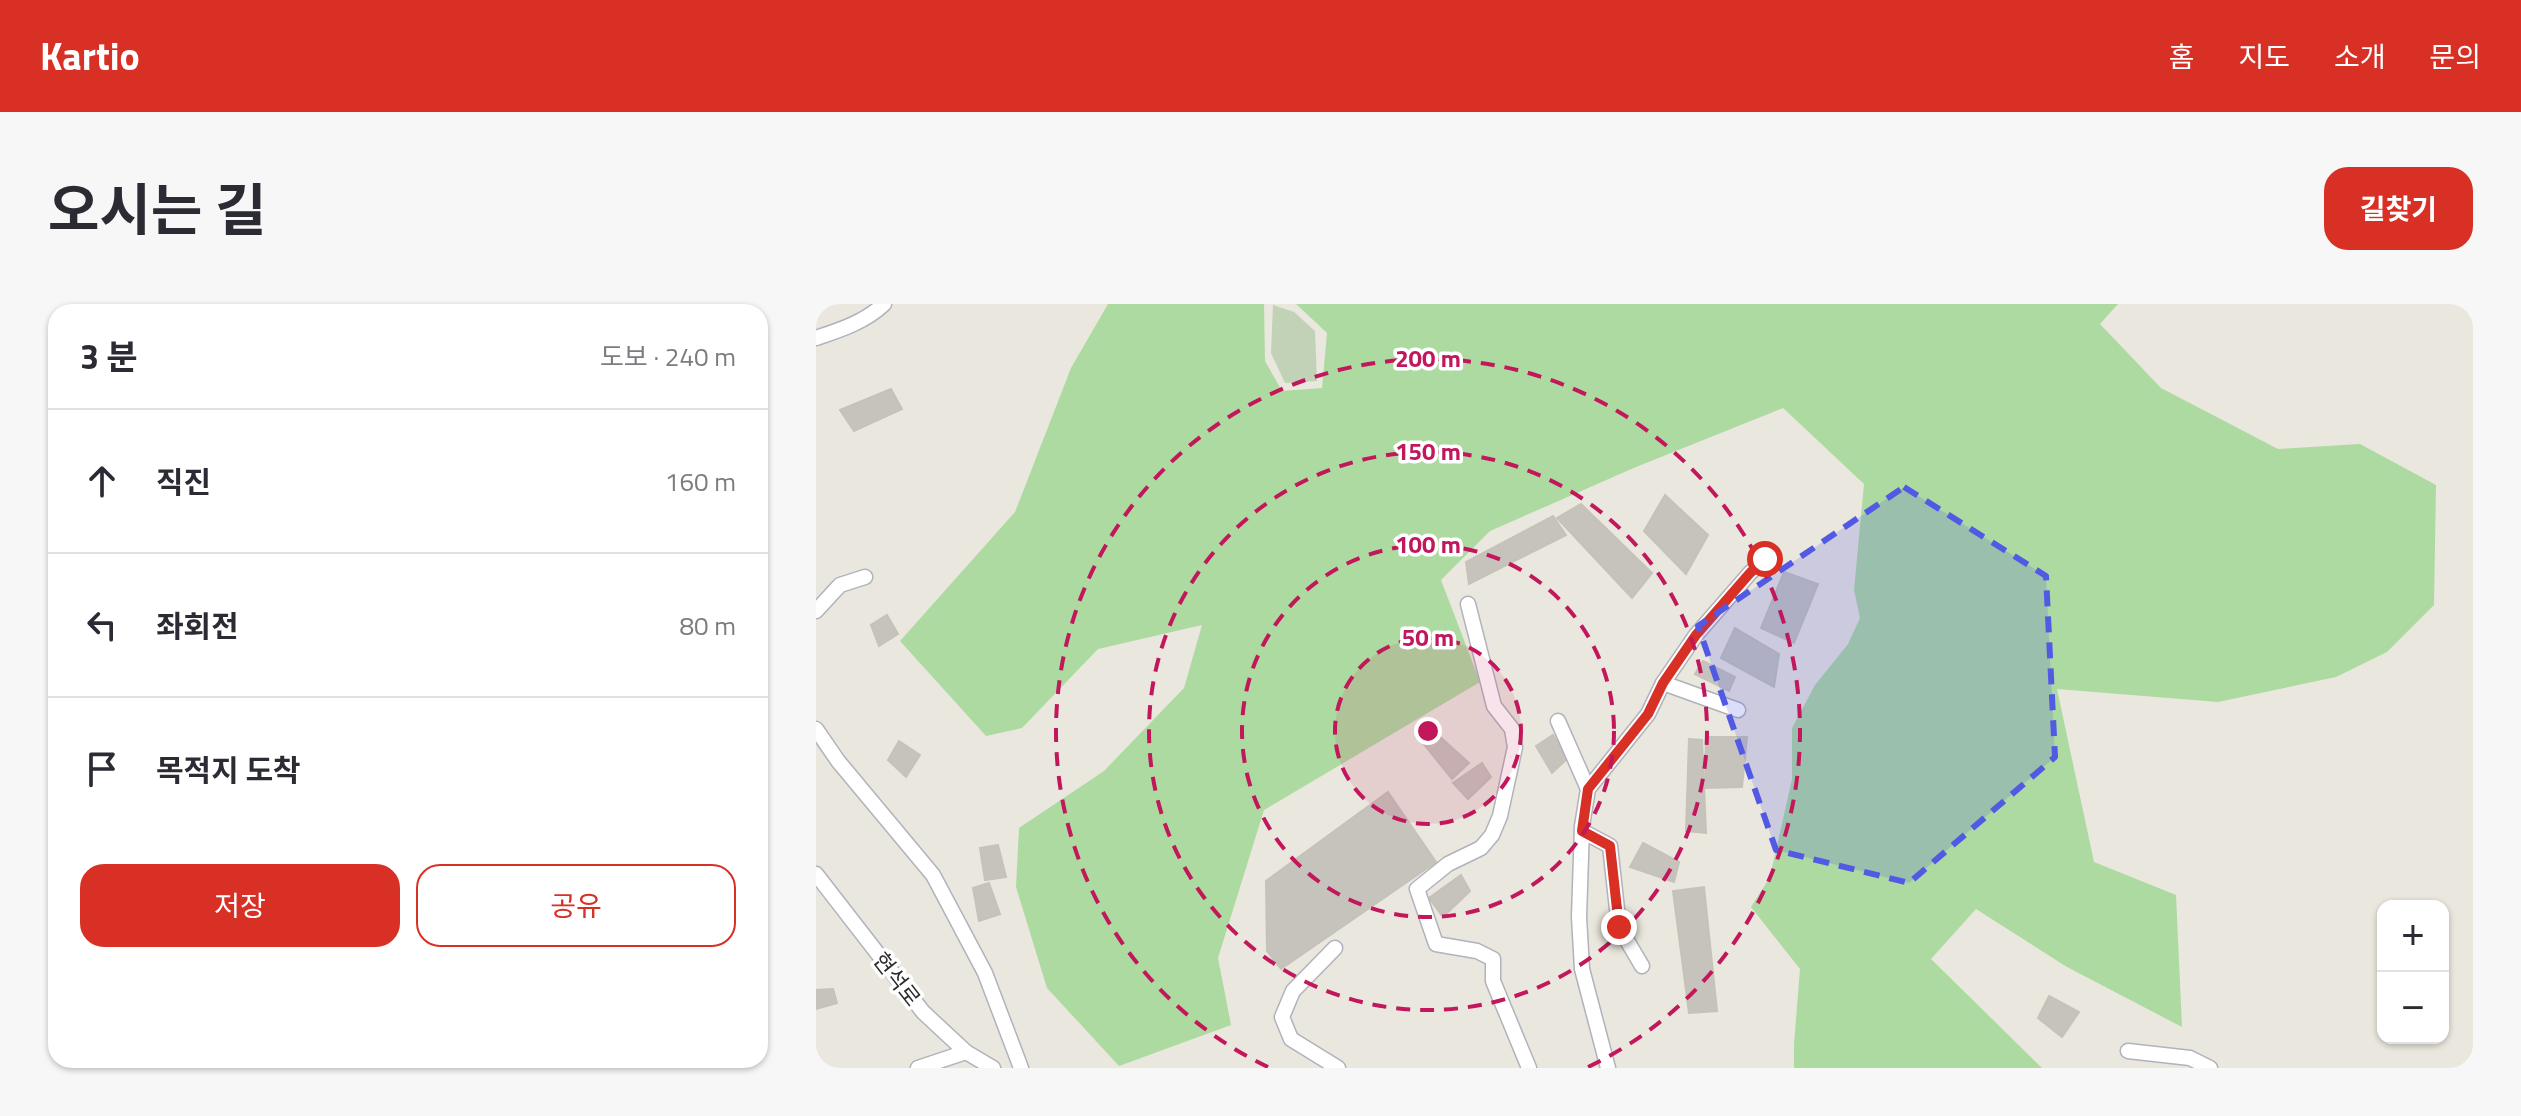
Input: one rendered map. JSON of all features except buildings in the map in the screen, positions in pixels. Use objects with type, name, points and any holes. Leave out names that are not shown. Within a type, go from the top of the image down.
[{"type":"street","points":[[816,338],[874,314],[884,304]]},
{"type":"street","points":[[1608,1068],[1582,969],[1579,917],[1582,831],[1588,789],[1648,714],[1663,683],[1696,635],[1765,559]]},
{"type":"street","points":[[816,611],[840,585],[865,577]]},
{"type":"street","points":[[1468,604],[1494,706],[1512,729],[1515,747],[1500,816],[1492,835],[1481,848],[1448,864],[1417,889],[1436,944],[1477,951],[1493,959],[1493,981],[1529,1068]]},
{"type":"street","points":[[1663,683],[1738,710]]},
{"type":"street","points":[[1558,721],[1588,789]]},
{"type":"street","points":[[816,729],[838,761],[933,875],[985,973],[1021,1068]]},
{"type":"street","points":[[1582,831],[1610,846],[1619,927],[1642,966]]},
{"type":"street","name":"현석로","points":[[816,874],[923,1012],[966,1052],[993,1068]]},
{"type":"street","points":[[1335,948],[1293,991],[1282,1017],[1291,1039],[1338,1068]]},
{"type":"street","points":[[2128,1051],[2190,1058],[2210,1068]]},
{"type":"street","points":[[918,1068],[966,1052]]},
{"type":"highlighted area","points":[[1904,487],[2046,576],[2055,757],[1909,883],[1776,850],[1698,626]]},
{"type":"green space","points":[[1108,304],[1264,304],[1265,361],[1282,391],[1322,388],[1327,333],[1296,304],[2118,304],[2100,324],[2161,388],[2278,449],[2360,444],[2436,485],[2434,605],[2387,652],[2336,677],[2218,702],[2057,689],[2094,862],[2176,895],[2182,1027],[2067,967],[1976,909],[1931,959],[2042,1068],[1794,1068],[1800,969],[1751,907],[1770,877],[1792,779],[1792,728],[1815,685],[1848,644],[1860,618],[1854,590],[1864,484],[1783,408],[1636,467],[1490,531],[1441,580],[1480,682],[1264,810],[1218,958],[1231,1025],[1119,1066],[1047,988],[1016,887],[1019,828],[1104,771],[1184,688],[1202,625],[1098,649],[1022,728],[986,736],[900,641],[1015,512],[1071,368]]},
{"type":"green space","points":[[1273,305],[1294,312],[1315,331],[1317,381],[1285,383],[1271,353]]},
{"type":"route","points":[[1619,927],[1610,846],[1582,831],[1588,789],[1648,714],[1663,683],[1696,635],[1765,559]]}]
